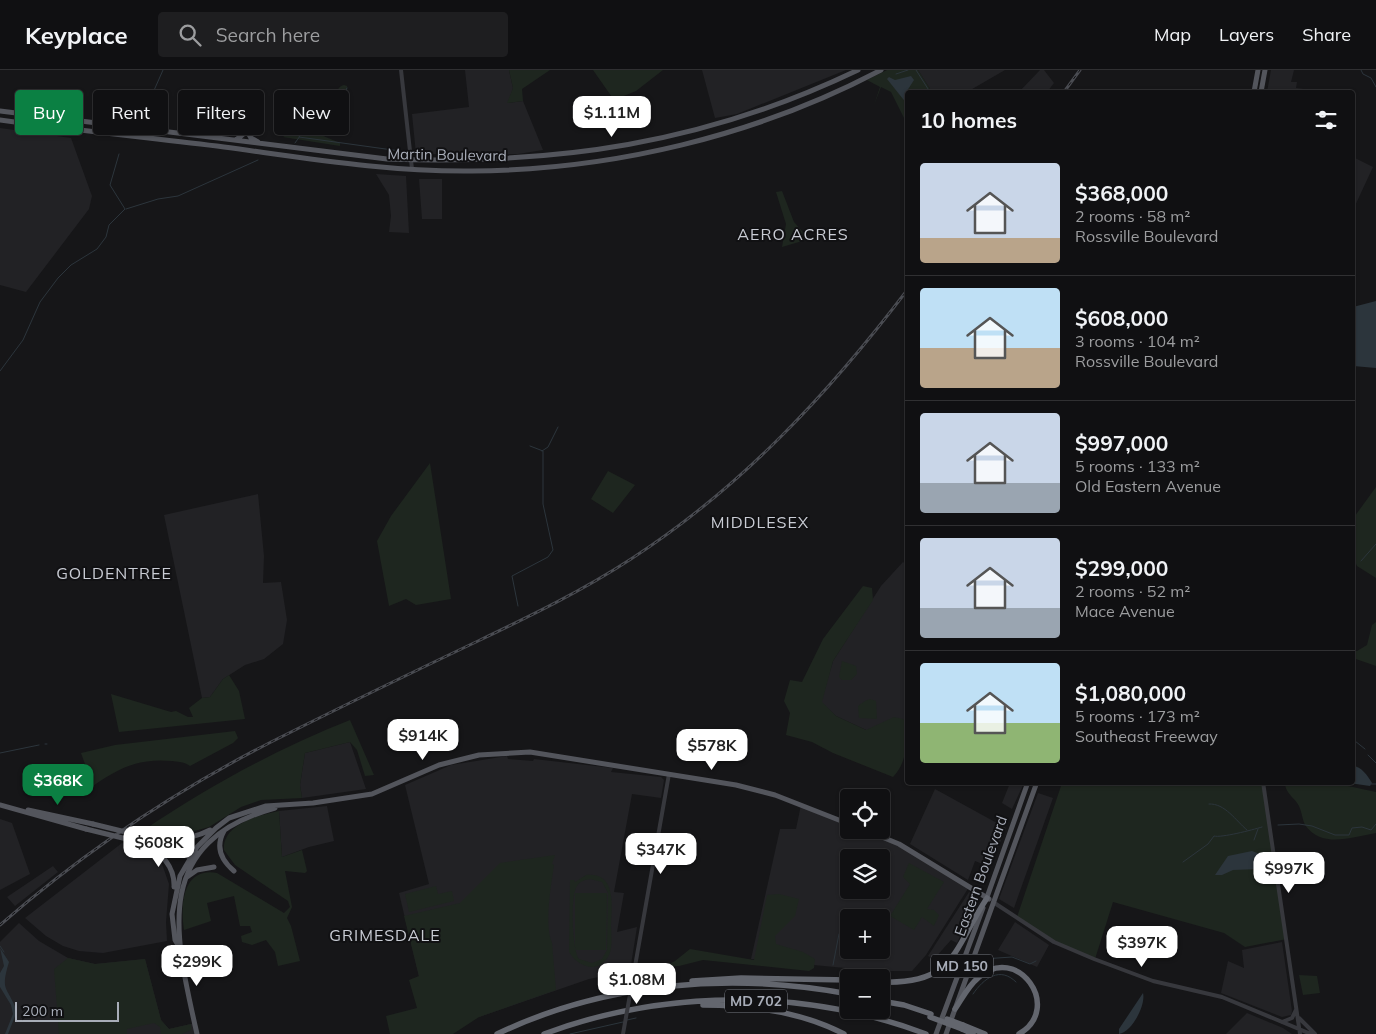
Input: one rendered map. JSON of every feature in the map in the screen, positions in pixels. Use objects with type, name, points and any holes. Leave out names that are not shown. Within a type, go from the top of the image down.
[{"type":"highway","points":[[890,982],[914,981],[939,971],[957,951],[987,898]]},
{"type":"highway","points":[[956,1009],[979,976],[994,968],[1012,969],[1029,980],[1037,1000],[1034,1017],[1027,1028],[1019,1034]]},
{"type":"highway","points":[[633,991],[681,982],[716,979],[840,980]]},
{"type":"highway","name":"MD 702","points":[[497,1034],[560,1009],[633,991],[681,985],[742,982],[800,986],[840,993]]},
{"type":"highway","name":"MD 702","points":[[544,1034],[586,1020],[631,1010],[695,1002],[752,1001],[840,1010]]},
{"type":"highway","points":[[890,1004],[985,1034]]},
{"type":"highway","points":[[631,1010],[696,1005],[771,1010],[806,1018],[844,1034]]},
{"type":"highway","points":[[880,1019],[916,1034]]},
{"type":"highway","name":"MD 702","points":[[880,1019],[925,1034]]},
{"type":"highway","points":[[963,1027],[973,1034]]},
{"type":"main road","name":"Martin Boulevard","points":[[0,111],[260,144],[411,160],[519,159],[627,146],[734,119],[808,92],[858,70]]},
{"type":"main road","name":"Martin Boulevard","points":[[0,120],[412,169],[472,171],[554,166],[606,160],[704,139],[773,117],[880,70]]},
{"type":"main road","points":[[1254,90],[1258,70]]},
{"type":"main road","points":[[1261,90],[1265,70]]},
{"type":"main road","points":[[235,140],[247,131],[251,138],[260,144]]},
{"type":"main road","points":[[174,895],[180,876],[208,835],[246,816],[282,806],[372,794],[444,763],[503,752],[530,752],[759,790],[840,821]]},
{"type":"main road","name":"Eastern Boulevard","points":[[936,1034],[1027,785]]},
{"type":"main road","name":"Eastern Boulevard","points":[[946,1034],[1036,785]]},
{"type":"main road","points":[[0,805],[93,824],[148,838],[194,856]]},
{"type":"main road","points":[[20,810],[38,817],[161,846],[194,856]]},
{"type":"main road","points":[[148,838],[185,839],[224,826]]},
{"type":"main road","points":[[224,826],[220,838],[220,850],[224,860],[234,871]]},
{"type":"main road","points":[[887,839],[899,844],[993,902]]},
{"type":"main road","points":[[140,842],[158,852],[168,863],[173,877],[172,922],[175,940],[178,945]]},
{"type":"main road","points":[[194,856],[185,879],[179,903],[178,945],[197,1034]]},
{"type":"main road","points":[[185,879],[197,870],[214,868]]},
{"type":"street","points":[[401,70],[412,169]]},
{"type":"street","points":[[622,1034],[669,774]]},
{"type":"street","points":[[1263,785],[1300,1033]]},
{"type":"street","points":[[993,902],[1054,942],[1094,959],[1152,981],[1222,996],[1292,1027],[1300,1033],[1313,1034]]},
{"type":"street","points":[[1281,1022],[1292,1018],[1297,1008]]},
{"type":"street","points":[[1299,1018],[1313,1034]]},
{"type":"shaded area","points":[[465,70],[509,70],[513,88],[508,103],[523,101],[543,150],[518,154],[416,154],[412,114],[469,107]]},
{"type":"shaded area","points":[[509,70],[550,70],[522,89],[523,101],[507,103],[513,88]]},
{"type":"shaded area","points":[[593,70],[663,70],[636,91],[614,100]]},
{"type":"shaded area","points":[[702,70],[846,70],[737,114],[715,118]]},
{"type":"shaded area","points":[[887,70],[918,70],[931,90],[905,90],[905,120],[891,92],[881,87],[874,105],[880,87],[867,80]]},
{"type":"shaded area","points":[[918,70],[1005,70],[970,90],[931,90]]},
{"type":"shaded area","points":[[1040,70],[1044,70],[1054,83],[1049,90],[1021,90]]},
{"type":"shaded area","points":[[1271,70],[1294,70],[1291,82],[1297,82],[1296,88],[1304,89],[1303,90],[1267,90]]},
{"type":"shaded area","points":[[911,76],[914,80],[908,90],[905,90],[905,102],[887,79],[889,77],[895,80]]},
{"type":"shaded area","points":[[342,86],[347,86],[347,90],[338,90]]},
{"type":"shaded area","points":[[0,128],[15,130],[15,135],[50,135],[71,138],[92,196],[89,209],[26,292],[0,285]]},
{"type":"shaded area","points":[[286,135],[321,135],[340,143],[340,146],[283,137]]},
{"type":"shaded area","points":[[1355,158],[1373,167],[1355,206]]},
{"type":"shaded area","points":[[376,174],[406,176],[409,233],[389,232],[391,216],[389,195]]},
{"type":"shaded area","points":[[419,179],[442,179],[442,219],[422,219]]},
{"type":"shaded area","points":[[782,191],[794,222],[809,239],[782,247],[786,224],[776,192]]},
{"type":"shaded area","points":[[1376,301],[1376,368],[1355,366],[1355,306]]},
{"type":"shaded area","points":[[430,463],[451,599],[416,605],[406,599],[389,606],[377,541],[391,516]]},
{"type":"shaded area","points":[[608,471],[635,485],[613,513],[591,499]]},
{"type":"shaded area","points":[[1376,487],[1376,578],[1357,566],[1355,562],[1355,516]]},
{"type":"shaded area","points":[[258,494],[264,556],[263,583],[281,582],[287,620],[283,644],[264,659],[245,665],[223,679],[210,697],[202,698],[164,515]]},
{"type":"shaded area","points":[[903,562],[905,564],[905,748],[836,716],[821,702],[833,661],[881,586]]},
{"type":"shaded area","points":[[863,586],[872,588],[873,600],[833,661],[822,702],[836,716],[866,730],[894,717],[905,720],[905,752],[902,764],[893,777],[833,753],[812,742],[786,735],[790,713],[784,701],[790,680],[802,682],[823,639]]},
{"type":"shaded area","points":[[1376,622],[1376,666],[1355,659],[1355,650],[1357,651],[1367,645],[1372,625]]},
{"type":"shaded area","points":[[842,661],[856,666],[857,674],[851,680],[842,680],[839,677]]},
{"type":"shaded area","points":[[229,675],[239,691],[245,719],[119,732],[111,694],[193,717],[189,708],[202,698],[210,697],[223,679]]},
{"type":"shaded area","points":[[870,699],[876,701],[877,719],[859,718],[858,706]]},
{"type":"shaded area","points":[[350,720],[374,775],[365,776],[357,750],[350,742],[305,753],[300,785],[302,798],[261,800],[241,807],[209,827],[176,836],[144,830],[193,798],[244,769],[296,743]]},
{"type":"shaded area","points":[[235,731],[238,738],[233,743],[190,766],[184,763],[160,760],[139,763],[120,769],[93,786],[81,753],[115,745]]},
{"type":"shaded area","points":[[350,742],[366,789],[302,798],[300,785],[305,753]]},
{"type":"shaded area","points":[[507,756],[508,759],[533,761],[534,759],[613,768],[611,772],[661,777],[664,780],[661,798],[632,794],[614,892],[624,893],[617,932],[637,927],[630,971],[589,979],[479,1017],[419,977],[399,893],[429,884],[405,785],[451,765]]},
{"type":"shaded area","points":[[1355,766],[1372,783],[1370,786],[1355,784]]},
{"type":"shaded area","points":[[1009,785],[1023,785],[1012,809],[1002,803]]},
{"type":"shaded area","points":[[1061,785],[1263,785],[1287,939],[1245,947],[1224,933],[1113,902],[1095,959],[1061,945],[1017,917]]},
{"type":"shaded area","points":[[1285,785],[1343,785],[1376,792],[1376,833],[1338,840],[1320,837],[1305,825],[1299,806],[1287,791]]},
{"type":"shaded area","points":[[935,789],[1006,828],[990,867],[975,861],[968,880],[910,844]]},
{"type":"shaded area","points":[[1038,793],[1053,798],[1014,908],[999,899]]},
{"type":"shaded area","points":[[801,805],[840,820],[840,839],[886,839],[899,844],[969,887],[926,955],[912,971],[855,969],[751,959],[780,829],[796,829]]},
{"type":"shaded area","points":[[327,806],[334,841],[309,847],[282,857],[279,811]]},
{"type":"shaded area","points":[[279,811],[282,857],[302,850],[307,871],[305,873],[285,871],[292,907],[287,918],[291,926],[300,961],[278,966],[275,952],[266,940],[252,945],[242,942],[241,936],[252,932],[250,926],[240,926],[234,896],[207,903],[211,921],[184,930],[183,909],[186,890],[191,882],[197,876],[206,873],[217,873],[284,913],[290,907],[288,901],[235,865],[224,850],[225,841],[235,827],[252,818]]},
{"type":"shaded area","points":[[0,819],[12,823],[30,874],[0,890]]},
{"type":"shaded area","points":[[122,843],[147,851],[162,864],[169,884],[166,922],[167,941],[103,953],[79,951],[63,946],[46,936],[25,918]]},
{"type":"shaded area","points":[[1252,851],[1260,854],[1261,862],[1258,869],[1233,870],[1222,875],[1215,875],[1228,856]]},
{"type":"shaded area","points":[[555,855],[552,864],[554,865],[548,916],[556,990],[479,1017],[453,1034],[390,1034],[386,1016],[417,1008],[409,980],[419,976],[404,916],[460,903],[500,863]]},
{"type":"shaded area","points":[[909,863],[944,882],[927,909],[934,910],[939,915],[934,926],[922,917],[914,930],[890,916],[910,884],[903,877]]},
{"type":"shaded area","points":[[53,866],[58,872],[15,906],[7,897]]},
{"type":"shaded area","points":[[586,875],[596,875],[603,879],[610,891],[612,907],[611,948],[605,961],[594,967],[578,962],[569,952],[570,880],[575,882]],"holes":[[[590,879],[602,882],[608,893],[607,950],[602,959],[592,963],[579,959],[577,953],[573,934],[573,900],[577,886],[584,880]]]},
{"type":"shaded area","points":[[436,886],[438,894],[452,891],[454,901],[409,912],[405,894]]},
{"type":"shaded area","points":[[969,892],[978,898],[957,943],[951,940],[934,959],[928,956]]},
{"type":"shaded area","points":[[575,893],[607,893],[606,950],[575,950]]},
{"type":"shaded area","points":[[779,894],[799,899],[795,916],[775,936],[776,944],[803,952],[815,959],[814,968],[809,971],[703,960],[679,966],[663,967],[675,961],[690,949],[754,960],[767,895]]},
{"type":"shaded area","points":[[1015,922],[1049,945],[1037,967],[998,950]]},
{"type":"shaded area","points":[[19,923],[39,941],[68,958],[95,964],[145,959],[161,1020],[169,1029],[195,1023],[197,1034],[0,1034],[0,942]]},
{"type":"shaded area","points":[[1282,942],[1291,1015],[1282,1017],[1221,993],[1228,961],[1244,968],[1242,950]]},
{"type":"shaded area","points":[[0,948],[9,962],[5,984],[17,1011],[8,1034],[5,1034],[13,1014],[11,1005],[0,987],[0,973],[4,966]]},
{"type":"shaded area","points":[[68,958],[95,964],[145,959],[161,1020],[169,1029],[191,1024],[191,1030],[182,1034],[161,1034],[160,1027],[154,1023],[127,1029],[127,1034],[59,1034],[54,969]]},
{"type":"shaded area","points":[[1299,975],[1317,976],[1320,993],[1303,995]]},
{"type":"shaded area","points":[[1143,993],[1142,1004],[1137,1017],[1129,1028],[1119,1034],[1119,1029]]},
{"type":"shaded area","points":[[1247,1013],[1283,1028],[1292,1034],[1226,1034]]},
{"type":"waterway","points":[[154,90],[163,70]]},
{"type":"waterway","points":[[896,74],[908,70]]},
{"type":"waterway","points":[[916,70],[929,90]]},
{"type":"waterway","points":[[1361,70],[1363,74],[1371,78],[1376,87]]},
{"type":"waterway","points":[[295,143],[312,122],[340,101],[347,88]]},
{"type":"waterway","points":[[299,137],[400,151]]},
{"type":"waterway","points":[[0,371],[23,340],[40,302],[58,278],[71,265],[97,249],[106,237],[109,225],[125,209],[110,185],[119,154]]},
{"type":"waterway","points":[[126,209],[158,199],[178,196],[258,160]]},
{"type":"waterway","points":[[542,451],[548,447],[558,427]]},
{"type":"waterway","points":[[518,606],[512,576],[548,557],[553,550],[543,504],[543,451],[530,446]]},
{"type":"waterway","points":[[1361,561],[1376,544]]},
{"type":"waterway","points":[[1355,741],[1365,749]]},
{"type":"waterway","points":[[0,753],[39,745]]},
{"type":"waterway","points":[[1368,755],[1376,763]]},
{"type":"waterway","points":[[1371,784],[1376,784]]},
{"type":"waterway","points":[[1209,804],[1215,804],[1225,809],[1247,830]]},
{"type":"waterway","points":[[1278,825],[1299,824],[1312,826],[1335,835],[1349,835],[1352,828],[1362,827],[1371,830],[1376,824]]},
{"type":"waterway","points":[[1183,862],[1208,844],[1214,836],[1230,835],[1262,827]]},
{"type":"waterway","points":[[1254,840],[1258,829]]},
{"type":"waterway","points":[[833,965],[839,934]]},
{"type":"waterway","points":[[0,946],[4,952]]},
{"type":"waterway","points":[[983,959],[1012,957],[1030,964],[1036,961]]},
{"type":"waterway","points":[[973,994],[982,983],[993,976],[1004,975],[1016,982]]},
{"type":"waterway","points":[[627,1020],[636,1018]]},
{"type":"waterway","points":[[570,1034],[623,1022]]},
{"type":"railway","points":[[1065,90],[1080,70]]},
{"type":"railway","points":[[0,925],[101,845],[209,776],[285,735],[556,603],[612,571],[672,531],[710,501],[782,436],[847,365],[905,293]]},
{"type":"district","name":"AERO ACRES","points":[[793,234]]},
{"type":"district","name":"MIDDLESEX","points":[[760,522]]},
{"type":"district","name":"GOLDENTREE","points":[[114,573]]},
{"type":"district","name":"GRIMESDALE","points":[[385,935]]}]
